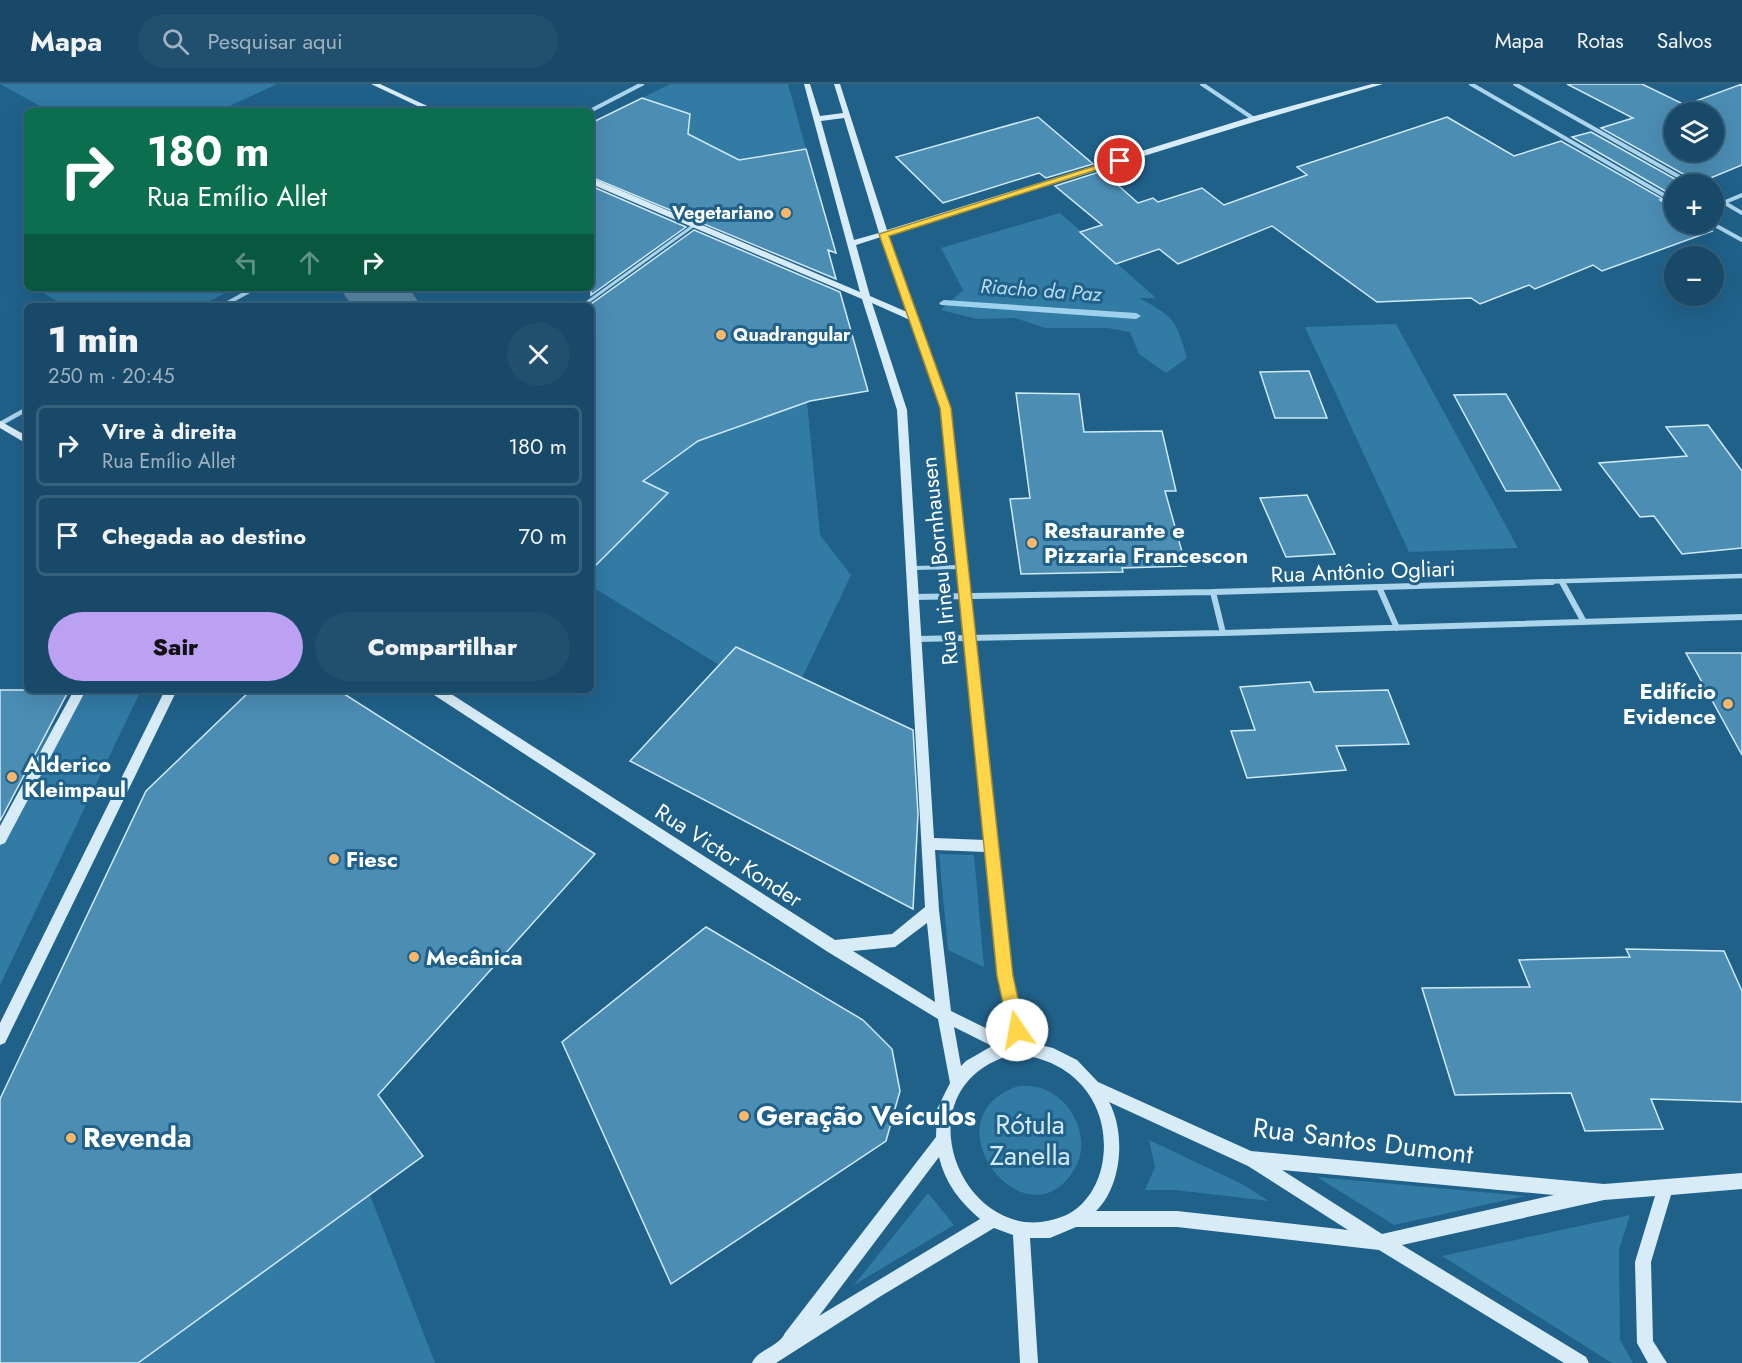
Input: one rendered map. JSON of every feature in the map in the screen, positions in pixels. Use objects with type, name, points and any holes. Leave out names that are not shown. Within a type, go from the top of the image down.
[{"type":"street","points":[[374,84],[427,108]]},
{"type":"street","points":[[594,109],[642,84]]},
{"type":"street","name":"Rua Irineu Bornhausen","points":[[807,84],[866,298],[902,410],[932,910],[944,1015]]},
{"type":"street","name":"Rua Irineu Bornhausen","points":[[837,84],[884,234],[945,408],[1005,976],[1016,1048]]},
{"type":"street","points":[[1202,84],[1254,119]]},
{"type":"street","points":[[851,244],[1254,119],[1380,84]]},
{"type":"street","points":[[1471,84],[1664,195]]},
{"type":"street","points":[[1515,84],[1674,174]]},
{"type":"street","points":[[816,119],[847,116]]},
{"type":"street","points":[[594,182],[914,318]]},
{"type":"street","points":[[1724,202],[1742,195]]},
{"type":"street","points":[[1724,202],[1742,213]]},
{"type":"street","points":[[1724,230],[1742,240]]},
{"type":"street","points":[[228,303],[250,291]]},
{"type":"street","points":[[0,424],[24,412]]},
{"type":"street","points":[[0,424],[24,439]]},
{"type":"street","name":"Rua Antônio Ogliari","points":[[914,597],[965,598],[1213,592],[1742,576]]},
{"type":"street","points":[[1562,581],[1584,622]]},
{"type":"street","points":[[1379,587],[1397,628]]},
{"type":"street","points":[[1213,592],[1223,633]]},
{"type":"street","points":[[916,639],[1223,633],[1742,617]]},
{"type":"street","points":[[0,839],[78,693]]},
{"type":"street","points":[[0,1038],[170,693]]},
{"type":"street","name":"Rua Victor Konder","points":[[440,693],[833,947],[944,1015],[1016,1048]]},
{"type":"street","points":[[928,844],[992,846]]},
{"type":"street","points":[[833,947],[895,939],[932,910]]},
{"type":"street","points":[[944,1015],[957,1083]]},
{"type":"street","points":[[1016,1048],[1047,1053],[1072,1065],[1093,1087],[1107,1113],[1113,1142],[1109,1172],[1098,1199],[1076,1219],[1050,1230],[1021,1230],[993,1220],[968,1199],[950,1171],[943,1140],[945,1109],[957,1083],[971,1066],[990,1054],[1016,1048]]},
{"type":"street","name":"Rua Santos Dumont","points":[[1093,1087],[1250,1159],[1604,1192]]},
{"type":"street","points":[[784,1348],[943,1140]]},
{"type":"street","points":[[1250,1159],[1580,1363]]},
{"type":"street","name":"Rua Santos Dumont","points":[[1381,1242],[1604,1192],[1742,1181]]},
{"type":"street","points":[[1658,1363],[1645,1343],[1643,1262],[1665,1187]]},
{"type":"street","points":[[1076,1219],[1178,1219],[1381,1242]]},
{"type":"street","points":[[761,1363],[875,1290],[993,1220]]},
{"type":"street","points":[[1021,1230],[1029,1363]]},
{"type":"lane","points":[[586,303],[693,226]]},
{"type":"lane","points":[[912,568],[962,567]]},
{"type":"green space","points":[[0,84],[277,84],[225,108],[44,108]]},
{"type":"green space","points":[[670,84],[788,84],[806,149],[660,173],[704,142],[688,134],[690,114],[642,98]]},
{"type":"green space","points":[[1060,213],[1156,298],[1139,298],[1160,310],[1172,321],[1187,358],[1166,373],[1139,354],[1130,332],[1107,328],[1045,328],[1015,318],[977,319],[941,310],[963,290],[941,248]]},
{"type":"green space","points":[[40,291],[228,291],[206,303],[60,303]]},
{"type":"green space","points":[[1396,324],[1518,548],[1409,552],[1305,327]]},
{"type":"green space","points":[[807,402],[820,535],[851,575],[802,678],[719,665],[594,588],[594,567],[667,494],[643,481],[698,441]]},
{"type":"green space","points":[[81,693],[140,693],[0,985],[0,831],[47,733]]},
{"type":"green space","points":[[939,854],[974,855],[984,967],[948,950]]},
{"type":"green space","name":"Rótula Zanella","points":[[1019,1086],[1039,1087],[1059,1098],[1074,1116],[1081,1137],[1079,1159],[1074,1170],[1054,1190],[1032,1195],[1010,1186],[992,1169],[982,1147],[980,1123],[992,1102]]},
{"type":"green space","points":[[1149,1140],[1242,1184],[1269,1201],[1175,1190],[1145,1190],[1155,1167]]},
{"type":"green space","points":[[1317,1177],[1525,1196],[1394,1225]]},
{"type":"green space","points":[[928,1193],[954,1225],[854,1285]]},
{"type":"green space","points":[[370,1195],[435,1363],[138,1363]]},
{"type":"green space","points":[[1630,1215],[1619,1249],[1620,1340],[1633,1363],[1612,1363],[1442,1256]]},
{"type":"building","points":[[1567,84],[1642,84],[1679,102],[1664,102],[1664,162],[1724,162],[1724,102],[1693,102],[1742,84],[1742,165],[1720,174],[1683,174],[1601,128],[1633,118]]},
{"type":"building","points":[[642,98],[690,114],[688,134],[739,160],[806,149],[836,253],[828,250],[836,279],[594,178],[594,122]]},
{"type":"building","points":[[1038,117],[1093,164],[1046,178],[1039,173],[943,203],[896,157]]},
{"type":"building","points":[[1447,117],[1514,156],[1561,141],[1663,199],[1660,200],[1664,202],[1664,234],[1704,234],[1671,246],[1664,246],[1664,248],[1602,271],[1593,265],[1535,289],[1529,285],[1480,304],[1471,298],[1377,302],[1272,226],[1178,264],[1159,249],[1116,264],[1080,232],[1102,225],[1055,186],[1102,171],[1138,203],[1153,198],[1158,202],[1202,188],[1224,205],[1307,175],[1297,167]]},
{"type":"building","points":[[1591,132],[1666,174],[1664,174],[1664,190],[1572,137]]},
{"type":"building","points":[[594,187],[686,227],[591,295],[591,291],[594,291]]},
{"type":"building","name":"Quadrangular","points":[[694,230],[840,292],[868,391],[810,401],[698,441],[643,481],[668,493],[594,567],[592,303]]},
{"type":"building","points":[[1309,371],[1327,418],[1275,418],[1260,372]]},
{"type":"building","points":[[1016,393],[1079,394],[1084,432],[1162,431],[1176,491],[1165,491],[1186,566],[1122,568],[1123,572],[1021,574],[1010,499],[1030,498]]},
{"type":"building","points":[[1506,394],[1561,490],[1506,491],[1454,395]]},
{"type":"building","points":[[1708,425],[1742,471],[1742,548],[1682,554],[1654,516],[1640,517],[1599,463],[1687,456],[1666,427]]},
{"type":"building","points":[[1307,495],[1335,554],[1286,557],[1260,498]]},
{"type":"building","points":[[736,647],[913,730],[918,814],[913,909],[630,761]]},
{"type":"building","name":"Edifício Evidence","points":[[1686,653],[1742,653],[1742,755]]},
{"type":"building","points":[[1310,682],[1314,692],[1388,690],[1409,744],[1336,746],[1346,770],[1247,778],[1231,731],[1255,730],[1240,687]]},
{"type":"building","points":[[0,690],[24,690],[24,693],[67,693],[0,821]]},
{"type":"building","points":[[248,693],[343,693],[595,854],[378,1095],[423,1156],[138,1363],[0,1363],[0,1099],[146,791]]},
{"type":"building","name":"Geração Veículos","points":[[706,927],[863,1020],[892,1049],[900,1091],[886,1141],[671,1284],[562,1042]]},
{"type":"building","points":[[1626,949],[1724,951],[1742,991],[1742,1102],[1651,1099],[1663,1129],[1585,1131],[1571,1093],[1455,1095],[1422,988],[1530,987],[1519,960],[1630,957]]},
{"type":"waterway","points":[[372,291],[389,303]]},
{"type":"waterway","name":"Riacho da Paz","points":[[944,303],[1136,316]]},
{"type":"place","name":"Vegetariano","points":[[786,213]]},
{"type":"place","name":"Quadrangular","points":[[721,335]]},
{"type":"place","name":"Restaurante e Pizzaria Francescon","points":[[1032,543]]},
{"type":"place","name":"Edifício Evidence","points":[[1728,704]]},
{"type":"place","name":"Alderico Kleimpaul","points":[[12,777]]},
{"type":"place","name":"Fiesc","points":[[334,859]]},
{"type":"place","name":"Mecânica","points":[[414,957]]},
{"type":"place","name":"Geração Veículos","points":[[744,1116]]},
{"type":"place","name":"Revenda","points":[[71,1138]]},
{"type":"route","points":[[1017,1030],[1005,976],[945,408],[884,234],[1120,161]]}]
